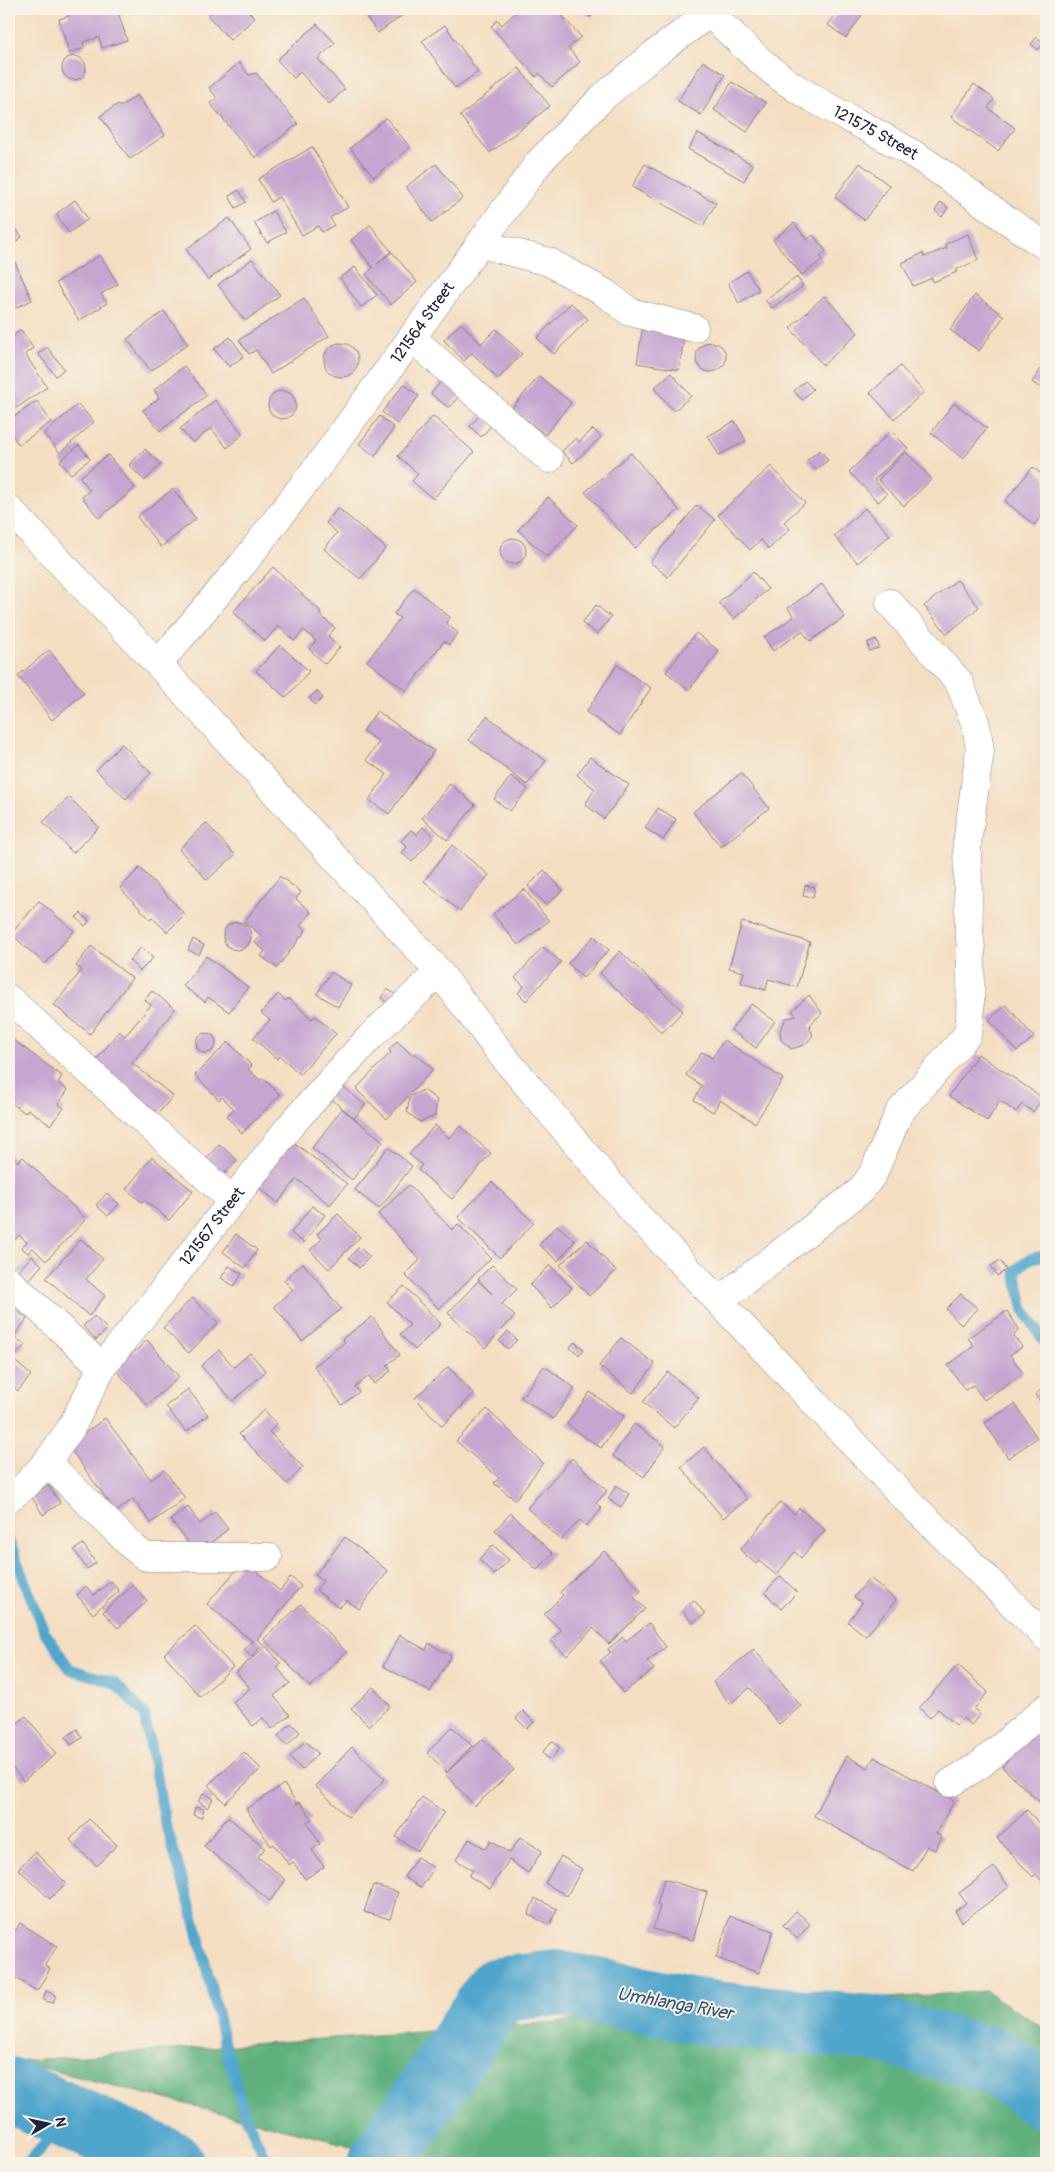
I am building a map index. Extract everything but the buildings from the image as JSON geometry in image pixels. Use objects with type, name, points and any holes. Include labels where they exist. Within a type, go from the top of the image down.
[{"type":"street","name":"121564 Street","points":[[158,664],[242,565],[412,338],[540,161],[603,97],[653,55],[712,11]]},
{"type":"street","name":"121575 Street","points":[[712,11],[766,66],[798,89],[917,156],[1013,226],[1046,246]]},
{"type":"street","points":[[481,244],[549,262],[605,293],[630,312],[694,328]]},
{"type":"street","points":[[412,338],[548,459]]},
{"type":"street","points":[[9,509],[158,664],[439,972],[502,1055],[635,1213],[720,1300],[902,1495],[1046,1637]]},
{"type":"street","points":[[720,1300],[860,1191],[873,1174],[899,1113],[967,1035],[970,1021],[972,948],[969,930],[967,844],[980,750],[976,725],[959,682],[890,603]]},
{"type":"street","name":"121567 Street","points":[[9,1498],[25,1486],[48,1462],[71,1428],[102,1367],[290,1126],[370,1037],[439,972]]},
{"type":"street","points":[[9,999],[233,1201]]},
{"type":"street","points":[[9,1281],[102,1367]]},
{"type":"street","points":[[48,1462],[133,1547],[146,1557],[268,1557]]},
{"type":"street","points":[[950,1783],[980,1765],[1046,1708]]},
{"type":"green space","points":[[986,1991],[1046,2030],[1046,2163],[419,2163],[15,2061]]},
{"type":"waterway","points":[[1046,881],[1046,914]]},
{"type":"waterway","points":[[1046,1255],[1029,1259],[1015,1271],[1024,1310],[1046,1344]]},
{"type":"waterway","points":[[9,1541],[44,1631],[70,1669],[115,1683],[144,1713],[165,1822],[197,1929],[223,2038],[244,2112],[267,2163]]},
{"type":"waterway","name":"Umhlanga River","points":[[381,2163],[498,1990],[556,1983],[715,2014],[874,2028],[995,2061],[1046,2097]]},
{"type":"waterway","name":"Umhlanga River","points":[[9,2090],[171,2163]]},
{"type":"waterway","points":[[28,2163],[68,2117]]}]
